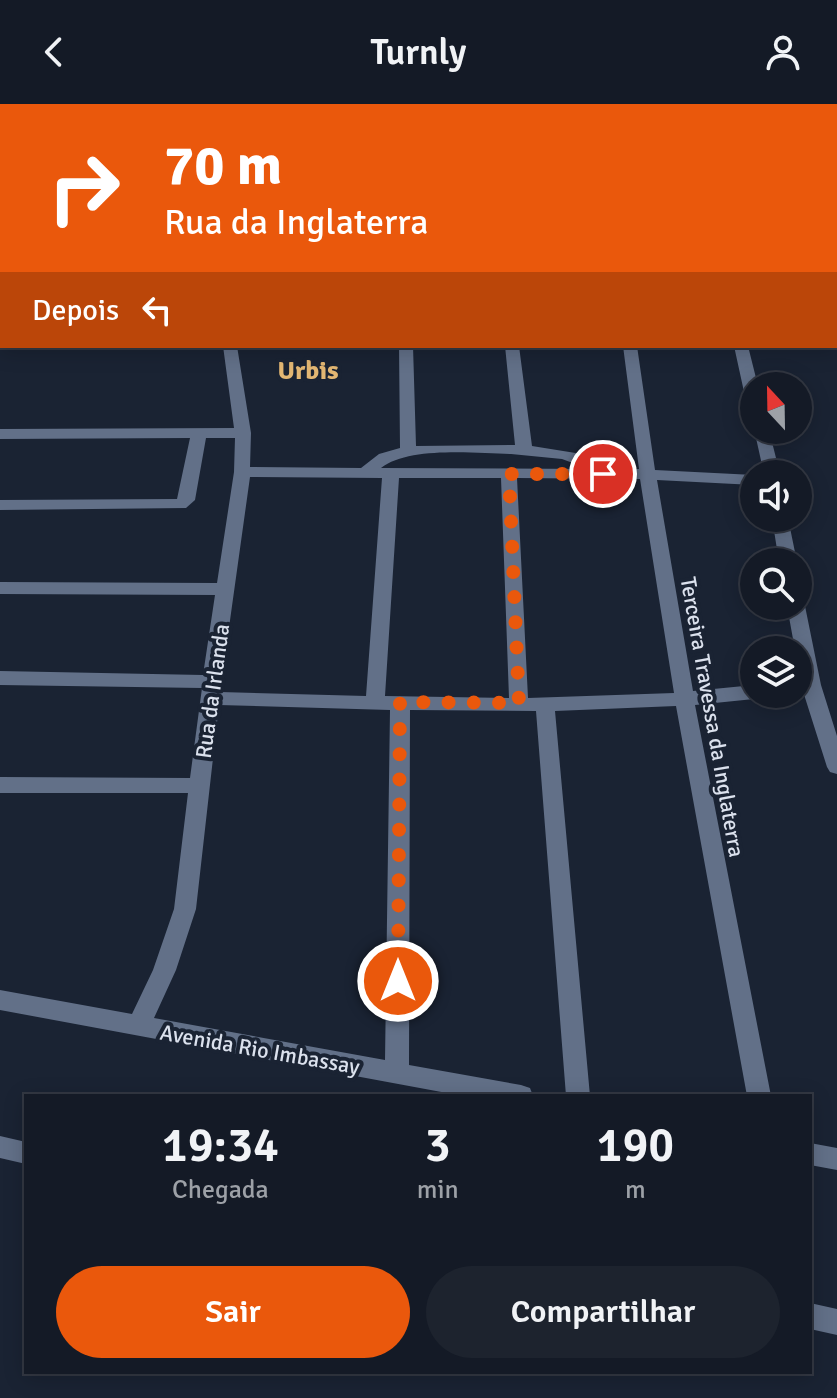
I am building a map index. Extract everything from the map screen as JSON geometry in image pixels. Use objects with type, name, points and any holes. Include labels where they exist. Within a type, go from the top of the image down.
[{"type":"street","name":"Rua da Irlanda","points":[[137,1027],[160,985],[176,945],[185,909],[211,690],[242,472],[243,433],[230,348]]},
{"type":"street","points":[[406,348],[408,451]]},
{"type":"street","points":[[512,348],[524,450]]},
{"type":"street","name":"Terceira Travessa da Inglaterra","points":[[630,348],[646,474],[759,1094]]},
{"type":"street","points":[[741,348],[747,372]]},
{"type":"street","points":[[0,505],[180,504],[187,500],[199,433]]},
{"type":"street","points":[[0,434],[243,433]]},
{"type":"street","points":[[365,473],[385,457],[408,451],[524,450],[576,456],[595,464],[603,474]]},
{"type":"street","points":[[242,472],[646,474],[740,479]]},
{"type":"street","points":[[375,701],[391,473]]},
{"type":"street","points":[[509,474],[519,703]]},
{"type":"street","points":[[0,588],[227,589]]},
{"type":"street","points":[[0,678],[400,702],[685,700],[740,694]]},
{"type":"street","points":[[397,1073],[400,702]]},
{"type":"street","points":[[545,703],[578,1094]]},
{"type":"street","points":[[812,705],[837,767]]},
{"type":"street","points":[[0,785],[199,786]]},
{"type":"street","name":"Avenida Rio Imbassay","points":[[0,1000],[510,1094]]},
{"type":"street","points":[[0,1147],[24,1153]]},
{"type":"street","points":[[812,1154],[837,1159]]},
{"type":"street","points":[[812,1316],[837,1322]]},
{"type":"district","name":"Urbis","points":[[308,370]]},
{"type":"route","points":[[398,981],[400,702],[519,703],[509,474],[603,474]]}]
